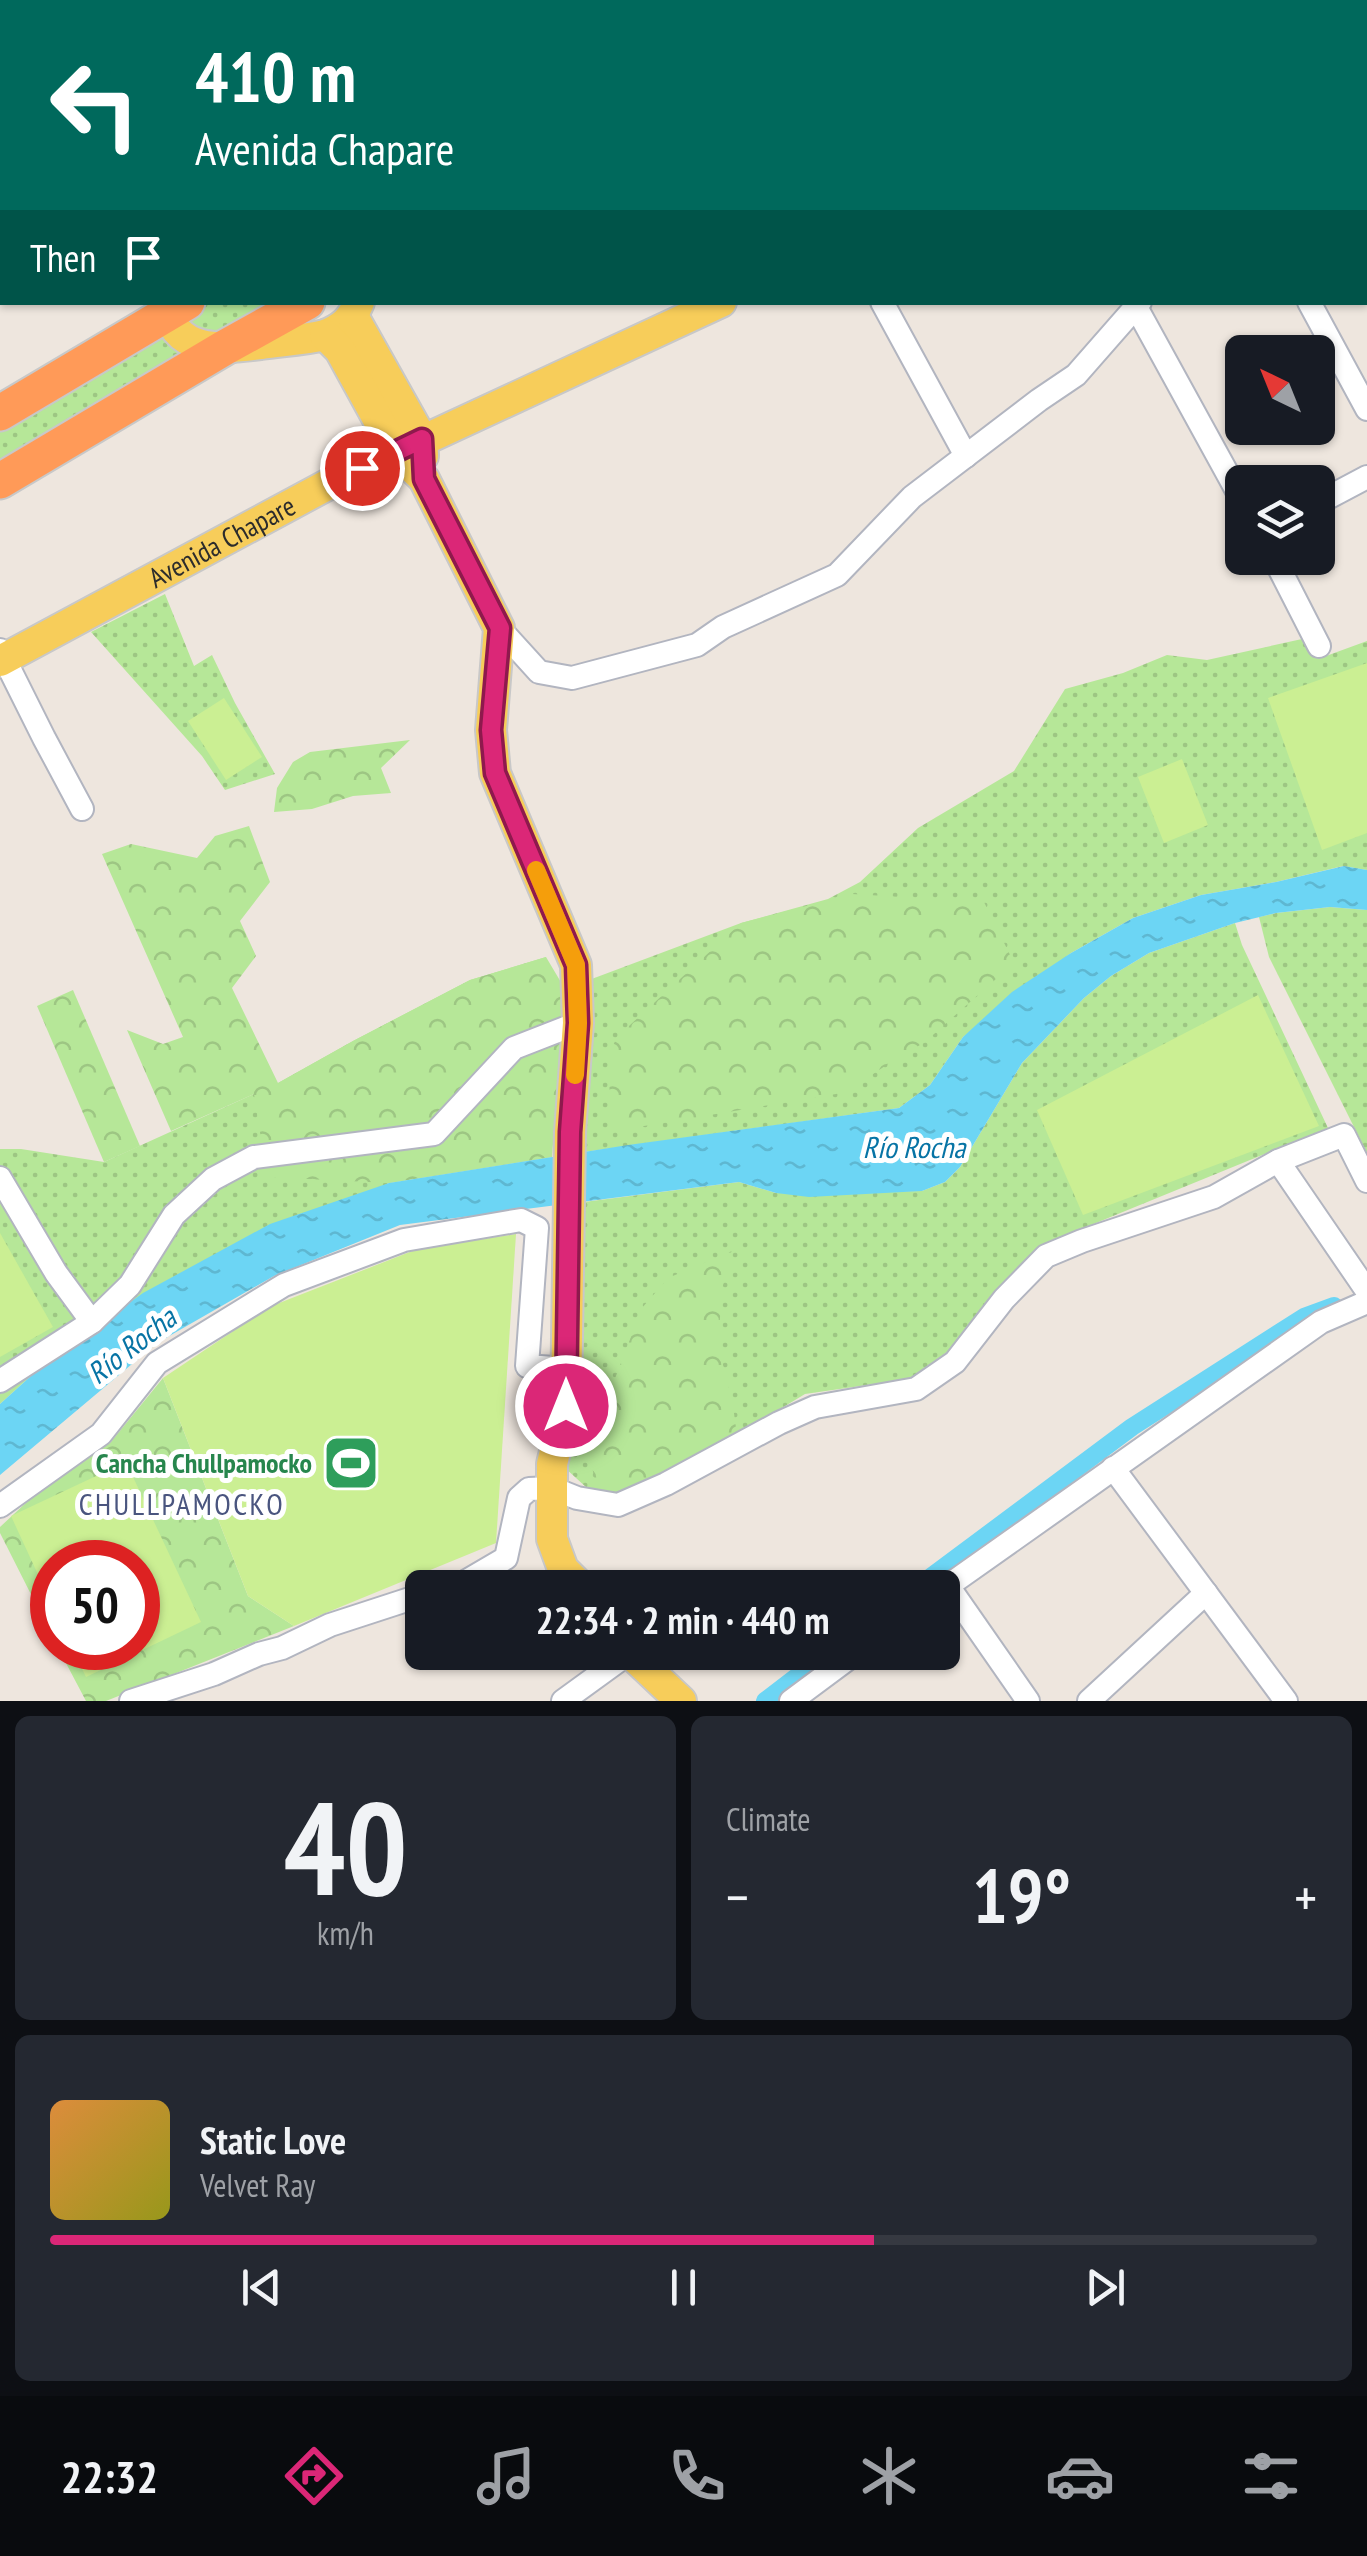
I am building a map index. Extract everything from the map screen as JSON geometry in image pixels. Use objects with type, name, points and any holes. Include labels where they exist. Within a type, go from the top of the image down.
[{"type":"highway","points":[[0,481],[302,305]]},
{"type":"highway","points":[[0,413],[173,306]]},
{"type":"main road","name":"Avenida Chapare","points":[[2,657],[329,484],[714,305]]},
{"type":"main road","points":[[173,306],[173,326],[193,343],[224,348],[324,336],[339,330],[356,309],[424,479],[500,628],[491,730],[495,773],[576,965],[578,1023],[570,1132],[566,1406],[552,1464],[552,1540],[564,1570]]},
{"type":"main road","points":[[324,336],[340,350],[409,445]]},
{"type":"main road","points":[[647,1670],[681,1701]]},
{"type":"street","points":[[884,305],[966,456]]},
{"type":"street","points":[[500,628],[539,672],[572,678],[697,645],[723,627],[837,575],[912,498],[1076,375],[1138,305],[1225,468]]},
{"type":"street","points":[[1311,305],[1367,409]]},
{"type":"street","points":[[1335,494],[1367,477]]},
{"type":"street","points":[[1283,575],[1319,646]]},
{"type":"street","points":[[2,657],[82,809]]},
{"type":"street","points":[[0,1381],[92,1322],[130,1285],[174,1215],[213,1179],[254,1157],[434,1134],[514,1048],[578,1023]]},
{"type":"street","points":[[485,1570],[506,1558],[519,1498],[529,1489],[552,1488],[578,1498],[618,1504],[666,1484],[815,1407],[916,1389],[955,1362],[1004,1300],[1046,1256],[1214,1196],[1278,1161],[1344,1135],[1367,1181]]},
{"type":"street","points":[[1278,1161],[1367,1291]]},
{"type":"street","points":[[0,1178],[56,1273],[92,1322]]},
{"type":"street","points":[[0,1506],[100,1434],[157,1363],[284,1284],[404,1240],[522,1220],[537,1228],[527,1366],[566,1369]]},
{"type":"street","points":[[960,1577],[1322,1322],[1367,1302]]},
{"type":"street","points":[[1113,1468],[1286,1701]]},
{"type":"street","points":[[1088,1701],[1206,1594]]},
{"type":"street","points":[[132,1701],[405,1601]]},
{"type":"street","points":[[960,1608],[1028,1701]]},
{"type":"street","points":[[563,1701],[606,1670]]},
{"type":"street","points":[[792,1701],[833,1670]]},
{"type":"green space","points":[[202,305],[286,305],[214,340],[178,318]]},
{"type":"green space","points":[[165,327],[194,351],[0,469],[0,424]]},
{"type":"green space","points":[[165,594],[194,666],[212,655],[275,774],[225,790],[202,756],[91,632]]},
{"type":"green space","points":[[1302,639],[1326,656],[1367,641],[1367,870],[1343,866],[1201,895],[1133,918],[1071,953],[963,1037],[930,1085],[899,1108],[584,1152],[589,980],[741,923],[828,899],[860,882],[918,828],[1014,771],[1065,689],[1123,673],[1167,655],[1207,660]]},
{"type":"green space","points":[[1367,663],[1367,833],[1322,850],[1268,698]]},
{"type":"green space","points":[[224,698],[262,757],[226,780],[188,721]]},
{"type":"green space","points":[[410,740],[381,768],[391,793],[353,796],[312,809],[274,812],[277,788],[293,762],[310,752]]},
{"type":"green space","points":[[1182,759],[1208,825],[1164,843],[1138,777]]},
{"type":"green space","points":[[249,826],[270,882],[240,921],[256,956],[232,988],[278,1083],[470,980],[546,957],[565,989],[552,1157],[389,1183],[267,1177],[254,1094],[171,1131],[127,1030],[163,1044],[183,1037],[102,854],[131,844],[197,858],[215,836]]},
{"type":"green space","points":[[852,894],[984,902],[1014,963],[925,1042],[849,1090],[614,1131],[609,1124],[610,1052],[617,1037],[741,923]]},
{"type":"green space","points":[[1330,907],[1367,910],[1367,1153],[1269,957],[1259,917]]},
{"type":"green space","points":[[1235,923],[1328,1128],[1047,1243],[1004,1282],[968,1337],[909,1379],[805,1394],[737,1435],[599,1499],[564,1467],[576,1409],[584,1202],[739,1182],[776,1193],[922,1191],[945,1182],[960,1167],[1022,1063],[1084,998],[1149,953]]},
{"type":"green space","points":[[546,957],[552,1157],[389,1183],[43,1365],[0,1404],[0,1149],[104,1162],[278,1083],[470,980]]},
{"type":"green space","points":[[73,990],[140,1146],[104,1162],[37,1006]]},
{"type":"green space","points":[[1258,995],[1319,1126],[1083,1215],[1037,1110]]},
{"type":"green space","points":[[0,1233],[53,1327],[0,1357]]},
{"type":"green space","points":[[516,1234],[496,1543],[430,1570],[405,1570],[405,1580],[294,1626],[248,1596],[163,1378],[269,1307],[420,1248]]},
{"type":"green space","points":[[732,1251],[722,1289],[718,1346],[737,1435],[677,1469],[599,1499],[588,1449],[642,1308],[668,1278]]},
{"type":"green space","points":[[163,1378],[248,1596],[294,1626],[106,1701],[86,1701],[70,1670],[160,1670],[160,1540],[30,1540],[30,1592],[0,1527],[43,1487],[110,1443]]},
{"type":"green space","name":"Cancha Chullpamocko","points":[[126,1462],[201,1622],[160,1642],[160,1540],[30,1540],[30,1557],[11,1516]]},
{"type":"green space","name":"Cancha Chullpamocko","points":[[83,1670],[101,1670],[86,1677]]},
{"type":"water","name":"Río Rocha","points":[[1344,866],[1367,870],[1367,910],[1330,907],[1276,913],[1235,923],[1149,953],[1111,976],[1084,998],[1022,1063],[960,1167],[945,1182],[922,1191],[809,1197],[776,1193],[739,1182],[400,1225],[274,1276],[157,1343],[0,1475],[0,1404],[43,1365],[143,1293],[270,1224],[389,1183],[899,1108],[930,1085],[963,1037],[1012,992],[1133,918],[1201,895]]},
{"type":"waterway","points":[[940,1570],[1132,1427],[1304,1317],[1334,1306]]},
{"type":"waterway","points":[[765,1701],[805,1670]]},
{"type":"slow traffic","points":[[536,870],[576,965],[575,1075]]},
{"type":"place","name":"Cancha Chullpamocko","points":[[351,1463]]},
{"type":"district","name":"CHULLPAMOCKO","points":[[182,1505]]},
{"type":"route","points":[[362,468],[422,439],[424,479],[500,628],[491,730],[495,773],[576,965],[578,1023],[570,1132],[566,1406]]}]
